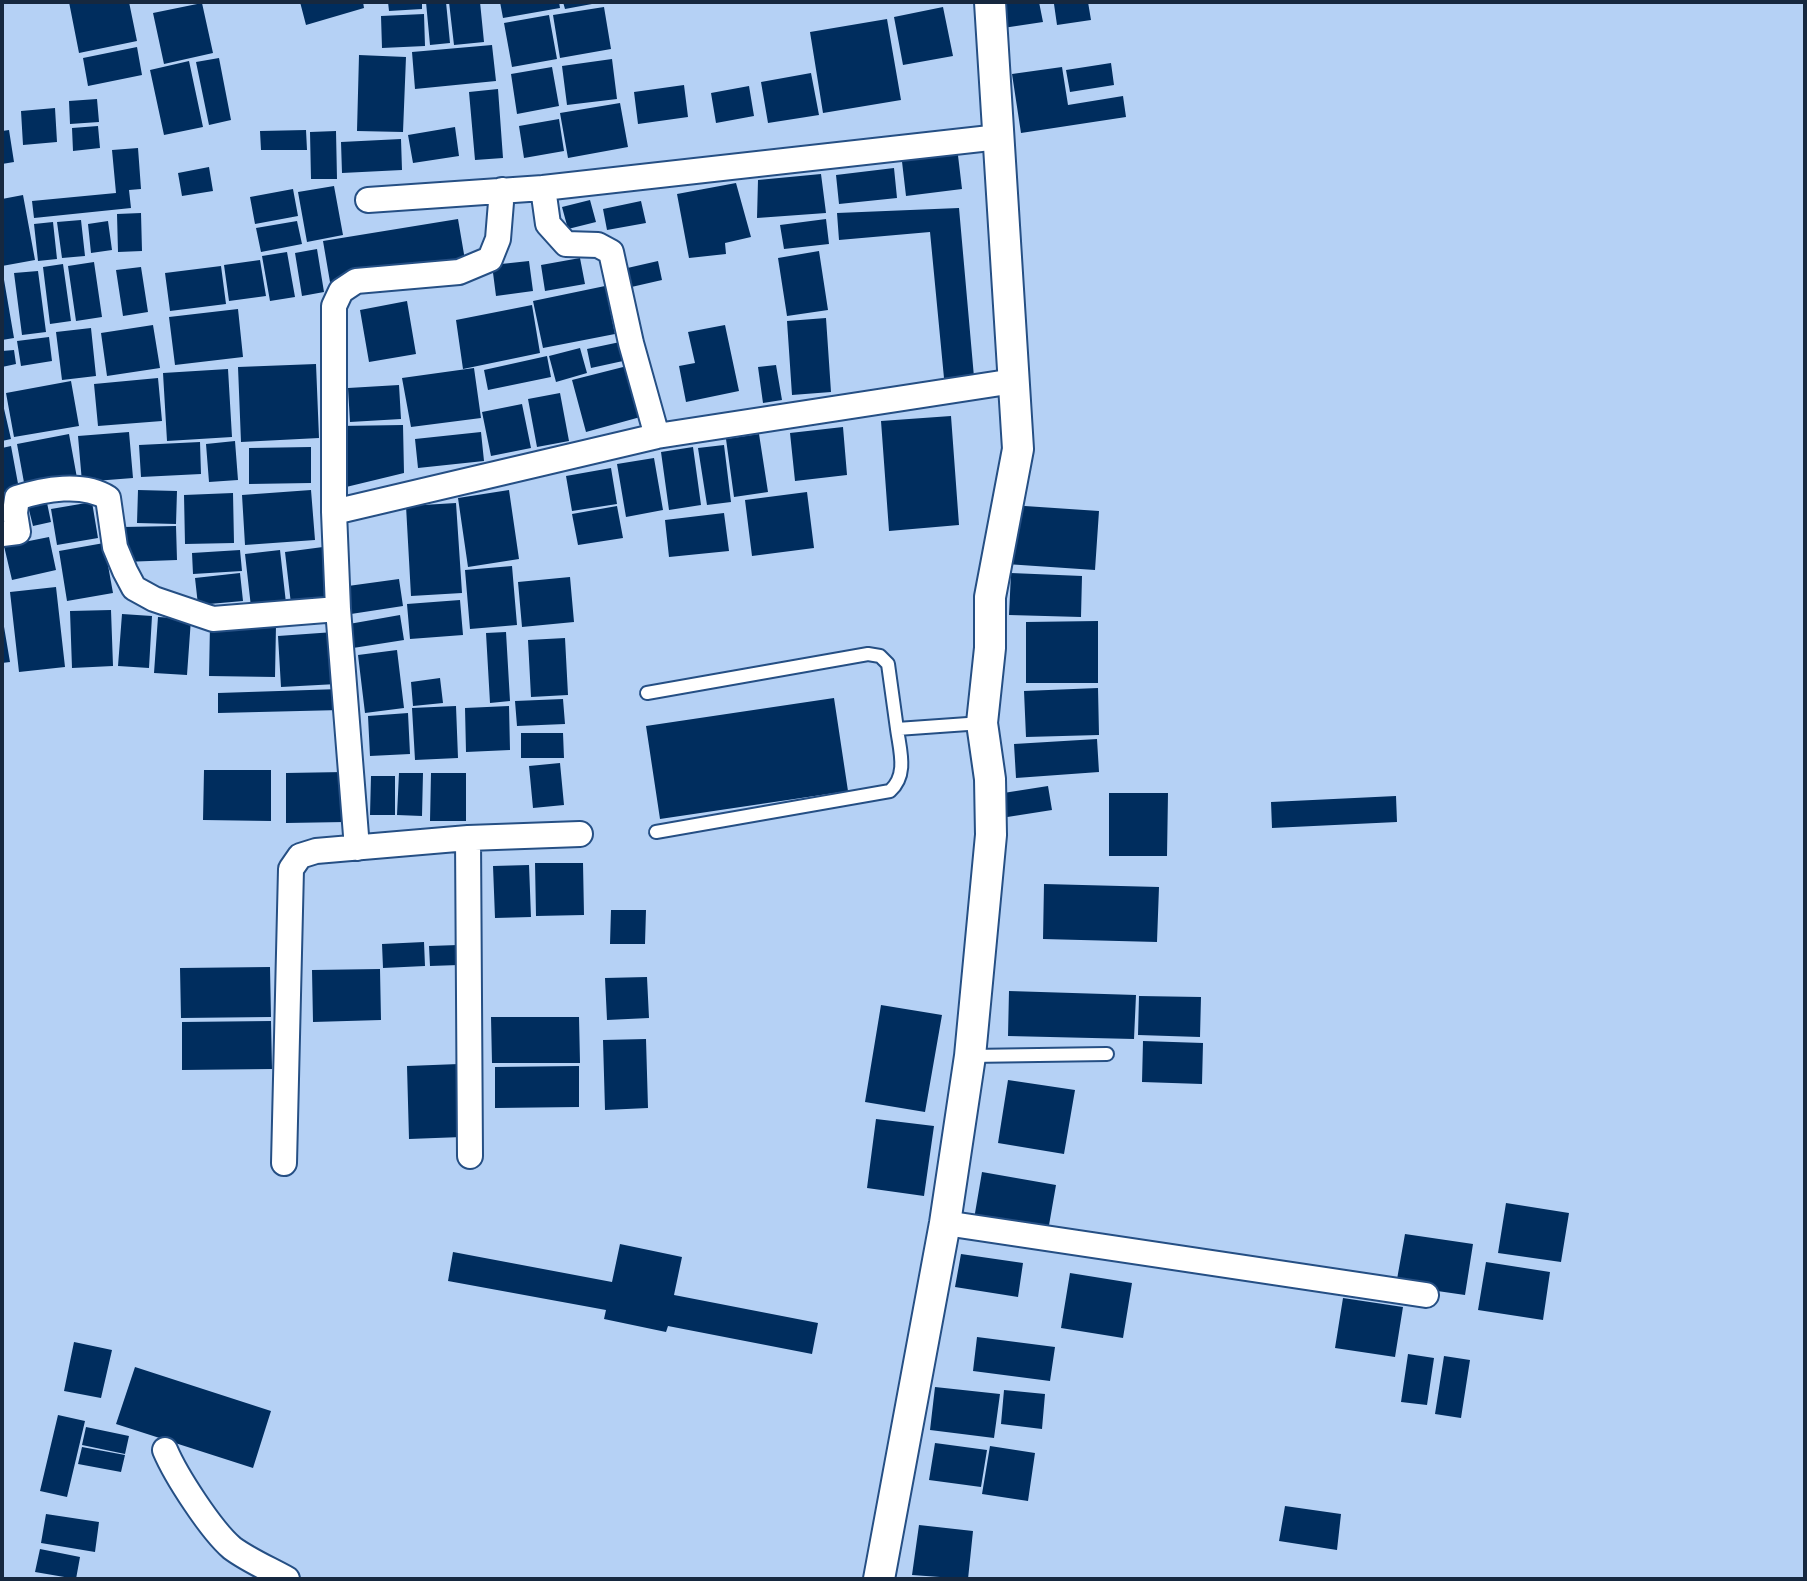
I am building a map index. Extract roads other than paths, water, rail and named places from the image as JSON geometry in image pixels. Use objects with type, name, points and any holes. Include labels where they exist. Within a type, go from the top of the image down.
[{"type":"street","points":[[879,1579],[945,1223],[970,1056],[991,835],[990,779],[982,723],[990,648],[990,597],[1018,449],[990,2]]},
{"type":"street","points":[[368,200],[543,188],[999,137]]},
{"type":"street","points":[[543,188],[548,224],[566,244],[598,245],[611,252],[631,343],[657,436]]},
{"type":"street","points":[[357,848],[338,609],[334,512],[334,306],[341,291],[356,281],[459,272],[490,259],[498,239],[502,190]]},
{"type":"street","points":[[334,512],[657,436],[1014,381]]},
{"type":"street","points":[[2,534],[18,532],[15,513],[17,498],[36,491],[93,489],[108,498],[115,547],[134,588],[154,599],[213,619],[338,609]]},
{"type":"street","points":[[284,1163],[291,869],[300,856],[316,851],[468,838],[580,834]]},
{"type":"street","points":[[468,838],[470,1156]]},
{"type":"street","points":[[945,1223],[1426,1295]]},
{"type":"street","points":[[165,1450],[193,1500],[231,1547],[287,1579]]},
{"type":"lane","points":[[647,693],[868,654],[880,656],[888,664],[902,773],[897,785],[890,791],[656,832]]},
{"type":"lane","points":[[897,729],[982,723]]},
{"type":"lane","points":[[970,1056],[1107,1054]]}]
